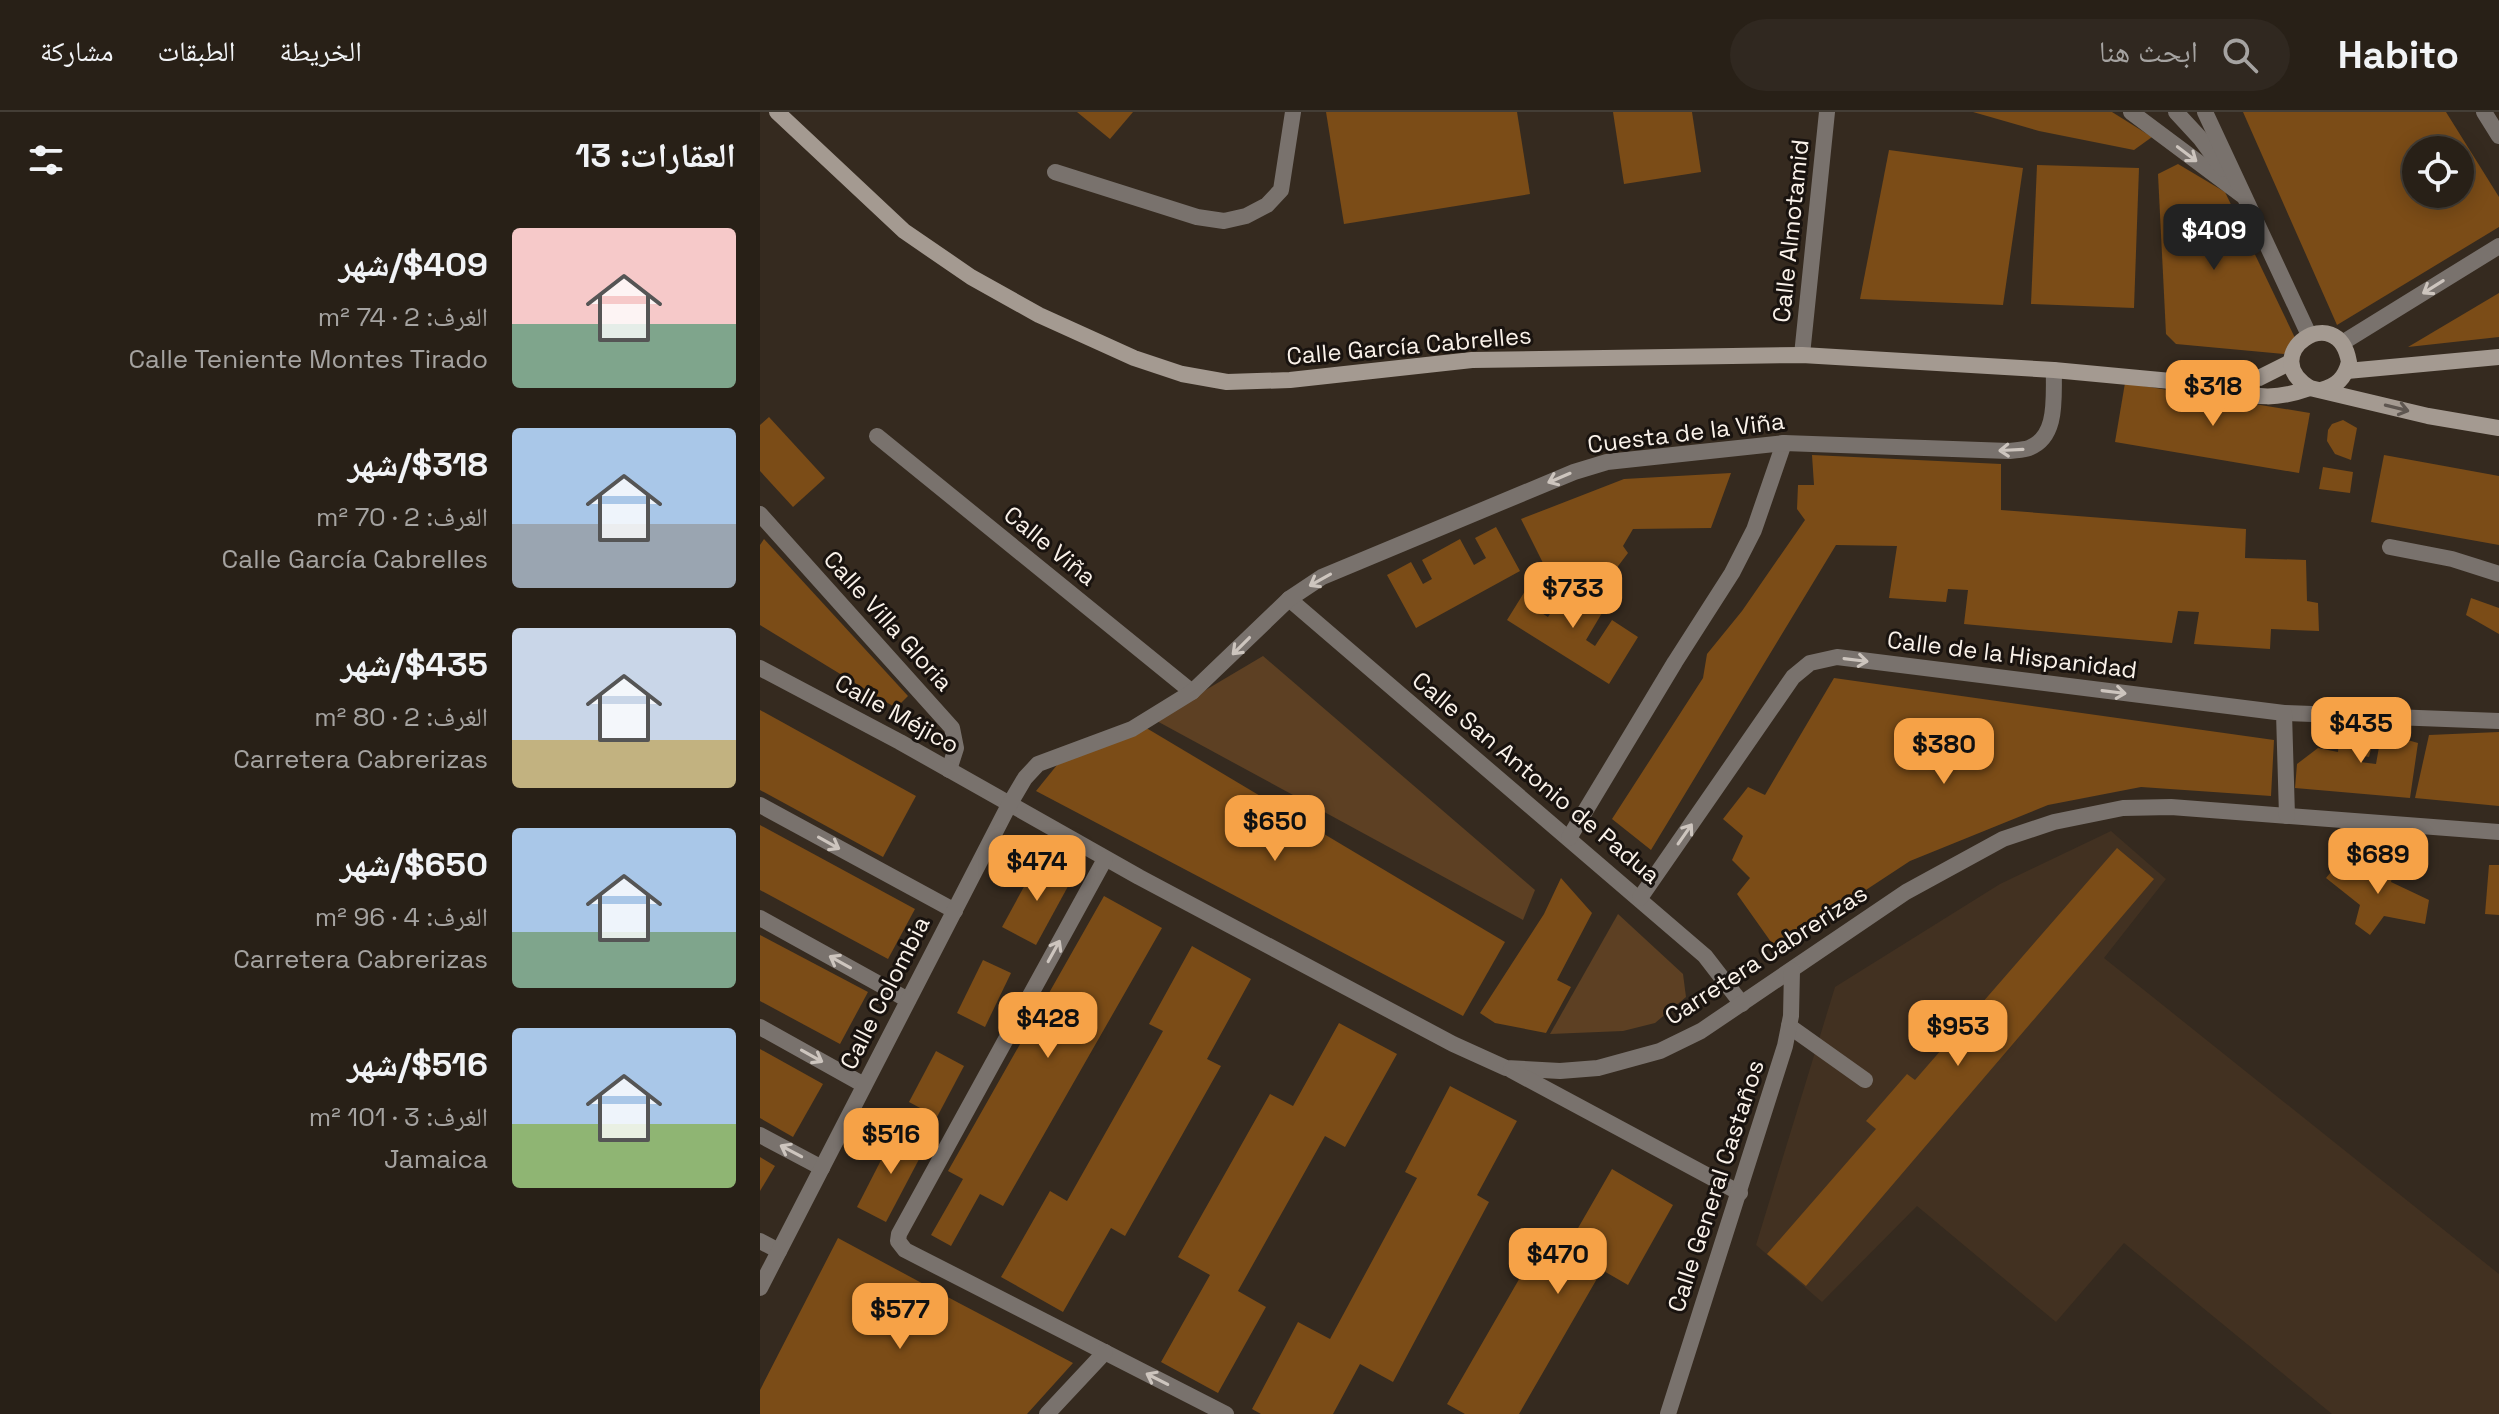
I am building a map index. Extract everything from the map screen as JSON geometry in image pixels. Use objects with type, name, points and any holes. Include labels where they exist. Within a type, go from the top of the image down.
[{"type":"main road","name":"Calle García Cabrelles","points":[[777,112],[904,231],[971,277],[1039,315],[1134,358],[1182,374],[1227,382],[1252,383],[1472,360],[1802,355],[2054,370],[2224,386],[2259,378],[2291,362]]},
{"type":"main road","points":[[2320,333],[2333,335],[2342,343],[2349,362],[2341,381],[2332,387],[2315,389],[2300,382],[2291,362],[2299,341],[2320,333]]},
{"type":"main road","points":[[2347,371],[2499,357]]},
{"type":"main road","name":"Calle García Cabrelles","points":[[2224,386],[2244,395],[2266,398],[2315,389],[2428,416],[2499,428]]},
{"type":"street","points":[[1055,172],[1197,217],[1224,221],[1246,216],[1267,205],[1281,190],[1293,112]]},
{"type":"street","name":"Calle Almotamid","points":[[1802,355],[1827,112]]},
{"type":"street","points":[[2131,112],[2243,196]]},
{"type":"street","points":[[2176,112],[2200,138],[2243,196]]},
{"type":"street","points":[[2205,112],[2309,335]]},
{"type":"street","points":[[2484,112],[2499,136]]},
{"type":"street","points":[[2342,343],[2499,246]]},
{"type":"street","name":"Cuesta de la Viña","points":[[1289,599],[1322,577],[1574,472],[1607,462],[1784,443],[2009,451],[2030,448],[2051,427],[2054,370]]},
{"type":"street","name":"Calle Viña","points":[[877,436],[1192,692]]},
{"type":"street","points":[[1569,838],[1732,573],[1754,530],[1784,443]]},
{"type":"street","name":"Calle Villa Gloria","points":[[760,514],[952,728],[956,748],[949,770]]},
{"type":"street","points":[[2390,547],[2452,559],[2499,574]]},
{"type":"street","points":[[1009,805],[1025,778],[1038,764],[1132,729],[1192,692],[1289,599]]},
{"type":"street","name":"Calle San Antonio de Padua","points":[[1289,599],[1705,956],[1742,1004]]},
{"type":"street","name":"Calle de la Hispanidad","points":[[1640,898],[1793,677],[1810,663],[1837,657],[2284,713],[2499,721]]},
{"type":"street","name":"Calle Méjico","points":[[760,668],[1009,805]]},
{"type":"street","points":[[2284,713],[2287,816]]},
{"type":"street","points":[[760,805],[955,911]]},
{"type":"street","name":"Carretera Cabrerizas","points":[[1009,805],[1453,1044],[1506,1068],[1560,1071],[1625,1063],[1701,1031],[1906,892],[2003,839],[2054,822],[2123,808],[2155,807],[2499,832]]},
{"type":"street","name":"Calle Colombia","points":[[760,1288],[1009,805]]},
{"type":"street","points":[[1105,859],[899,1234],[898,1241],[905,1250],[1226,1414]]},
{"type":"street","points":[[760,918],[908,1000]]},
{"type":"street","name":"Calle General Castaños","points":[[1668,1414],[1775,1082],[1789,1026],[1792,970]]},
{"type":"street","points":[[1789,1026],[1865,1080]]},
{"type":"street","points":[[760,1027],[864,1085]]},
{"type":"street","points":[[1506,1068],[1740,1193]]},
{"type":"street","points":[[760,1135],[822,1168]]},
{"type":"street","points":[[760,1241],[779,1251]]},
{"type":"street","points":[[1047,1414],[1105,1352]]},
{"type":"shaded area","points":[[1263,656],[1535,890],[1523,920],[1155,720]]},
{"type":"shaded area","points":[[2111,831],[2166,879],[2104,958],[2499,1274],[2499,1414],[2332,1414],[2124,1243],[2056,1322],[1917,1206],[1822,1302],[1756,1245],[1835,987],[2000,884]]},
{"type":"shaded area","points":[[1618,914],[1683,974],[1686,997],[1655,1023],[1623,1031],[1550,1034]]},
{"type":"building","points":[[1077,112],[1133,112],[1110,139]]},
{"type":"building","points":[[1326,112],[1517,112],[1530,194],[1344,224]]},
{"type":"building","points":[[1613,112],[1692,112],[1701,172],[1624,184]]},
{"type":"building","points":[[1973,112],[2112,112],[2152,137],[2134,150],[2039,131]]},
{"type":"building","points":[[2243,112],[2446,112],[2461,136],[2402,136],[2402,208],[2474,208],[2474,157],[2499,197],[2499,227],[2337,325]]},
{"type":"building","points":[[1889,150],[2023,168],[2003,305],[1860,299]]},
{"type":"building","points":[[2178,164],[2225,192],[2296,340],[2284,354],[2176,344],[2166,334],[2158,174]]},
{"type":"building","points":[[2037,165],[2139,168],[2134,308],[2031,304]]},
{"type":"building","points":[[2499,293],[2499,337],[2408,347]]},
{"type":"building","points":[[2125,383],[2310,413],[2299,473],[2115,442]]},
{"type":"building","points":[[769,417],[825,478],[793,507],[760,471],[760,425]]},
{"type":"building","points":[[2343,420],[2357,428],[2351,460],[2335,454],[2327,441],[2332,424]]},
{"type":"building","points":[[1812,455],[2001,464],[2001,510],[2246,529],[2245,558],[2306,560],[2307,601],[2318,603],[2319,631],[2271,629],[2270,649],[2194,644],[2199,612],[2178,611],[2172,643],[1964,624],[1968,590],[1948,589],[1946,602],[1889,598],[1897,546],[1836,545],[1651,850],[1612,819],[1703,678],[1707,654],[1742,611],[1805,520],[1797,509],[1798,485],[1814,485]]},
{"type":"building","points":[[2384,455],[2499,476],[2499,545],[2371,522]]},
{"type":"building","points":[[2323,467],[2353,472],[2350,493],[2319,489]]},
{"type":"building","points":[[1731,473],[1711,528],[1633,529],[1623,546],[1628,553],[1594,598],[1544,565],[1521,519],[1624,479]]},
{"type":"building","points":[[1496,527],[1520,571],[1416,628],[1387,575],[1411,562],[1423,584],[1432,579],[1422,560],[1460,539],[1474,565],[1486,558],[1475,538]]},
{"type":"building","points":[[764,539],[908,696],[896,708],[760,625],[760,545]]},
{"type":"building","points":[[1535,575],[1553,586],[1537,610],[1548,617],[1565,590],[1602,613],[1586,640],[1595,646],[1612,620],[1638,637],[1609,684],[1507,620]]},
{"type":"building","points":[[2471,598],[2499,608],[2499,634],[2466,615]]},
{"type":"building","points":[[1834,678],[2274,740],[2271,796],[2141,787],[2048,805],[1910,861],[1776,949],[1737,894],[1750,878],[1732,860],[1743,836],[1723,819],[1748,787],[1765,795]]},
{"type":"building","points":[[760,710],[916,796],[883,857],[760,790]]},
{"type":"building","points":[[2340,724],[2355,725],[2418,743],[2410,798],[2295,788],[2297,764],[2318,748],[2338,752]],"holes":[[[2372,745],[2379,747],[2376,764],[2360,762],[2360,755],[2369,757]]]},
{"type":"building","points":[[1143,726],[1505,942],[1463,1016],[1036,791],[1057,765]]},
{"type":"building","points":[[2499,732],[2499,806],[2415,798],[2429,735]]},
{"type":"building","points":[[760,825],[915,909],[888,959],[760,890]]},
{"type":"building","points":[[2117,848],[2154,879],[1806,1286],[1767,1254],[1876,1129],[1866,1121],[1907,1074],[1915,1080]]},
{"type":"building","points":[[1038,861],[1072,879],[1036,945],[1002,927]]},
{"type":"building","points":[[2340,861],[2372,876],[2377,861],[2395,866],[2391,882],[2429,900],[2425,924],[2384,916],[2370,935],[2355,924],[2360,905],[2326,878]]},
{"type":"building","points":[[2489,865],[2499,865],[2499,915],[2485,914]]},
{"type":"building","points":[[1561,878],[1592,913],[1557,980],[1571,987],[1546,1033],[1495,1023],[1480,1013],[1544,914]]},
{"type":"building","points":[[1104,896],[1162,928],[1003,1206],[980,1194],[951,1246],[931,1235],[963,1179],[948,1171]]},
{"type":"building","points":[[760,935],[868,992],[840,1044],[760,1001]]},
{"type":"building","points":[[1192,946],[1251,979],[1207,1059],[1221,1066],[1125,1236],[1111,1228],[1063,1312],[1001,1277],[1050,1191],[1067,1201],[1163,1031],[1149,1024]]},
{"type":"building","points":[[983,960],[1011,973],[985,1027],[957,1013]]},
{"type":"building","points":[[1339,1023],[1397,1054],[1345,1147],[1325,1136],[1238,1291],[1266,1307],[1218,1393],[1161,1362],[1210,1275],[1178,1257],[1270,1094],[1293,1106]]},
{"type":"building","points":[[760,1049],[823,1084],[793,1137],[760,1118]]},
{"type":"building","points":[[936,1051],[964,1066],[937,1117],[909,1102]]},
{"type":"building","points":[[1450,1086],[1517,1121],[1477,1195],[1489,1202],[1393,1382],[1360,1364],[1333,1414],[1261,1414],[1252,1409],[1298,1322],[1330,1339],[1417,1178],[1405,1172]]},
{"type":"building","points":[[896,1131],[926,1146],[886,1222],[857,1207]]},
{"type":"building","points":[[760,1157],[775,1166],[760,1191]]},
{"type":"building","points":[[1612,1169],[1673,1205],[1628,1285],[1602,1270],[1519,1414],[1465,1414],[1447,1404],[1544,1236],[1566,1249]]},
{"type":"building","points":[[838,1238],[1073,1363],[1027,1414],[760,1414],[760,1390]]}]
